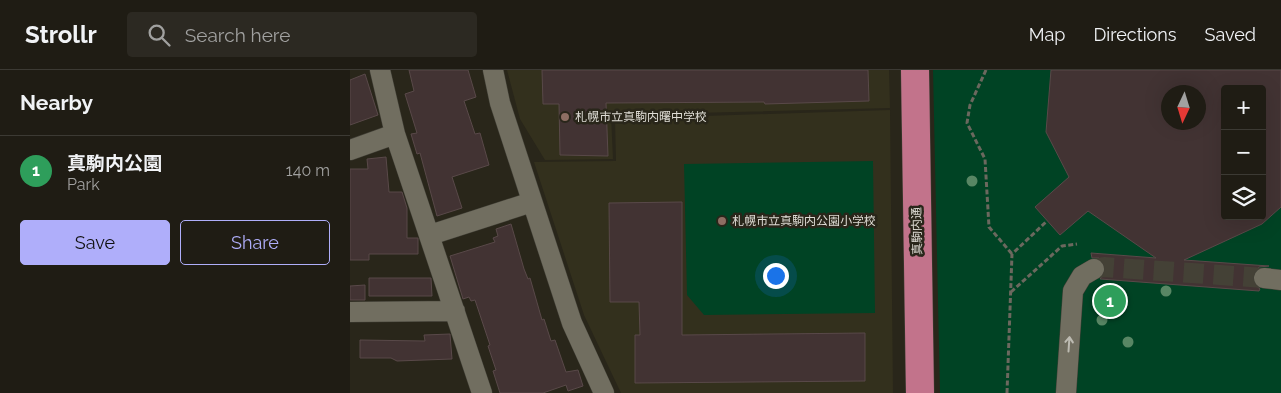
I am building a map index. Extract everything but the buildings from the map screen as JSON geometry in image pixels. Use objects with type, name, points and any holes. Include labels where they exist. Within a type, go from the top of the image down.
[{"type":"highway","name":"真駒内通","points":[[915,70],[920,393]]},
{"type":"street","points":[[380,70],[395,134],[482,393]]},
{"type":"street","points":[[493,70],[500,103],[572,323],[604,393]]},
{"type":"street","points":[[350,150],[395,134]]},
{"type":"street","points":[[430,235],[532,202]]},
{"type":"street","points":[[1066,393],[1073,291],[1082,276],[1094,269]]},
{"type":"street","points":[[350,312],[455,311]]},
{"type":"path","points":[[986,70],[970,105],[967,123],[984,159],[989,227],[1012,254],[1007,393]]},
{"type":"path","points":[[1012,254],[1047,221]]},
{"type":"path","points":[[1010,292],[1062,246],[1077,244]]},
{"type":"shaded area","name":"札幌市立真駒内曙中学校","points":[[507,70],[889,70],[890,108],[611,115],[613,159],[545,160],[520,119]]},
{"type":"shaded area","name":"札幌市立真駒内公園小学校","points":[[890,110],[893,393],[621,393],[584,315],[534,162],[616,161],[615,119]]},
{"type":"green space","points":[[933,70],[1281,70],[1281,393],[940,393]]},
{"type":"green space","points":[[873,161],[875,313],[704,315],[687,295],[684,164]]},
{"type":"tunnel","points":[[1094,269],[1104,267],[1264,278]]},
{"type":"place","name":"札幌市立真駒内曙中学校","points":[[565,117]]},
{"type":"place","name":"札幌市立真駒内公園小学校","points":[[722,221]]},
{"type":"place","name":"真駒内公園","points":[[1110,301]]}]
